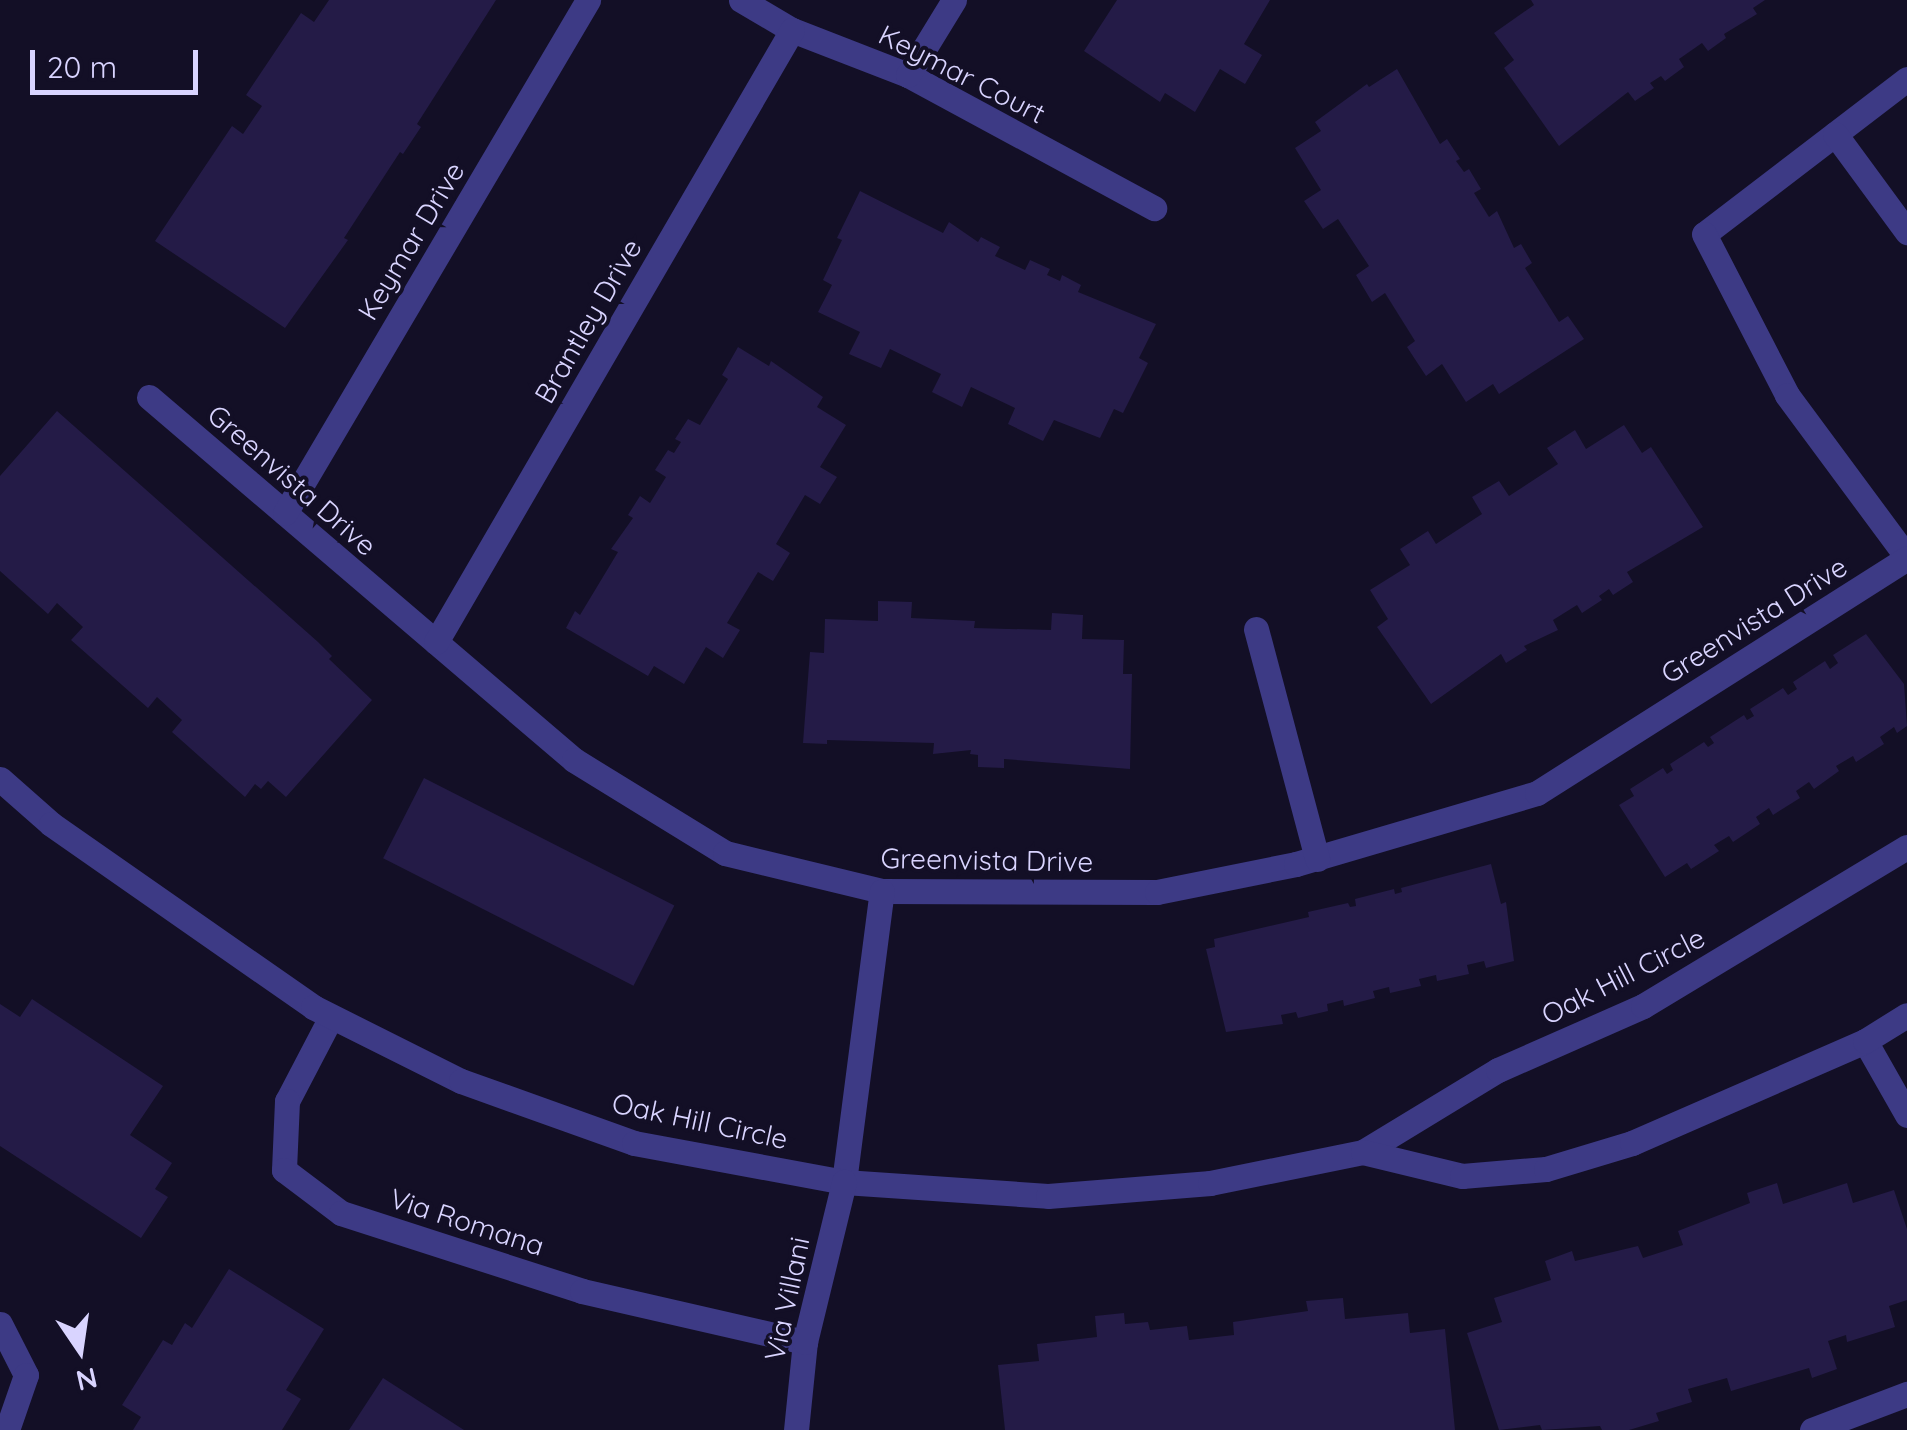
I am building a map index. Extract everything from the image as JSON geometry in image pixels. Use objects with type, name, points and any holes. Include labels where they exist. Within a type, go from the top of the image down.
[{"type":"street","name":"Keymar Drive","points":[[286,514],[588,0]]},
{"type":"street","name":"Keymar Court","points":[[741,0],[792,30],[908,75],[1154,208]]},
{"type":"street","points":[[908,75],[954,0]]},
{"type":"street","name":"Brantley Drive","points":[[436,642],[792,30]]},
{"type":"street","name":"Greenvista Drive","points":[[149,398],[574,760],[725,854],[882,892],[1157,892],[1316,858],[1537,794],[1907,557],[1787,395],[1704,234],[1907,80]]},
{"type":"street","points":[[1835,134],[1907,232]]},
{"type":"street","points":[[1256,629],[1316,858]]},
{"type":"street","name":"Oak Hill Circle","points":[[0,779],[51,824],[278,986],[331,1017],[461,1081],[634,1143],[844,1182],[1048,1196],[1210,1183],[1364,1152],[1498,1070],[1643,1006],[1907,847]]},
{"type":"street","name":"Via Villani","points":[[796,1430],[805,1342],[844,1182],[882,892]]},
{"type":"street","name":"Oak Hill Circle","points":[[1364,1152],[1462,1176],[1546,1169],[1632,1143],[1865,1041],[1907,1016]]},
{"type":"street","name":"Via Romana","points":[[331,1017],[287,1101],[284,1170],[341,1213],[582,1291],[805,1342]]},
{"type":"street","points":[[1865,1041],[1907,1115]]},
{"type":"street","points":[[0,1324],[26,1375],[7,1430]]},
{"type":"street","points":[[1812,1430],[1907,1394]]},
{"type":"building","points":[[329,0],[496,0],[417,124],[421,127],[403,154],[400,152],[344,238],[348,240],[285,328],[155,241],[232,126],[243,134],[262,106],[246,95],[301,13],[314,22]]},
{"type":"building","points":[[1117,0],[1270,0],[1244,44],[1262,55],[1245,84],[1220,69],[1195,112],[1165,93],[1160,102],[1084,51]]},
{"type":"building","points":[[1531,0],[1765,0],[1753,8],[1757,14],[1724,34],[1726,38],[1708,51],[1702,43],[1679,59],[1684,67],[1665,81],[1661,76],[1650,83],[1654,88],[1635,101],[1628,92],[1559,146],[1504,68],[1514,60],[1494,33],[1534,5]]},
{"type":"building","points":[[1397,69],[1440,144],[1447,139],[1464,172],[1469,169],[1481,189],[1474,193],[1489,217],[1497,211],[1514,248],[1521,244],[1532,263],[1525,268],[1559,322],[1568,316],[1584,339],[1499,394],[1493,384],[1466,402],[1442,364],[1426,376],[1407,347],[1415,341],[1385,293],[1372,302],[1356,275],[1369,266],[1338,219],[1323,229],[1304,201],[1321,190],[1295,148],[1321,131],[1315,122],[1367,84],[1369,87]]},
{"type":"building","points":[[860,191],[943,233],[949,222],[978,242],[981,237],[1000,247],[995,256],[1025,270],[1030,260],[1050,269],[1047,275],[1060,281],[1062,275],[1081,285],[1078,292],[1156,324],[1139,358],[1148,363],[1123,413],[1114,409],[1100,438],[1054,420],[1043,441],[1008,424],[1015,408],[971,387],[962,407],[932,392],[941,374],[890,349],[881,368],[849,354],[860,332],[818,312],[832,285],[823,280],[842,240],[837,238]]},
{"type":"building","points":[[738,347],[769,366],[771,361],[823,397],[817,407],[846,425],[820,467],[837,477],[820,504],[805,495],[776,544],[790,553],[773,581],[758,572],[727,623],[740,630],[723,658],[706,647],[684,684],[654,666],[648,676],[566,628],[575,611],[580,615],[618,552],[611,549],[633,518],[628,515],[640,496],[650,503],[666,477],[655,470],[668,450],[674,453],[681,442],[675,439],[688,419],[700,425],[728,379],[722,375]]},
{"type":"building","points":[[57,411],[318,642],[332,656],[329,659],[372,700],[286,797],[268,781],[261,789],[255,784],[245,797],[172,732],[182,720],[157,697],[148,708],[71,640],[83,627],[57,603],[48,614],[0,571],[0,476]]},
{"type":"building","points":[[1624,425],[1642,453],[1651,447],[1703,527],[1627,572],[1633,582],[1613,595],[1609,589],[1599,596],[1602,600],[1582,613],[1577,605],[1553,620],[1558,630],[1524,646],[1527,650],[1506,663],[1501,654],[1431,704],[1377,627],[1388,619],[1370,590],[1410,565],[1400,549],[1428,531],[1436,544],[1482,514],[1472,497],[1499,481],[1509,496],[1558,464],[1547,448],[1575,430],[1586,449]]},
{"type":"building","points":[[878,601],[912,602],[911,618],[975,621],[974,628],[1051,630],[1052,613],[1083,615],[1082,639],[1124,640],[1123,674],[1132,674],[1130,769],[1004,759],[1004,768],[978,767],[978,755],[970,754],[971,750],[933,754],[934,743],[803,743],[810,652],[824,653],[825,619],[878,621]]},
{"type":"building","points":[[1866,634],[1904,684],[1907,726],[1897,733],[1894,727],[1880,737],[1884,744],[1856,762],[1853,756],[1836,766],[1839,771],[1814,789],[1809,782],[1796,791],[1800,798],[1773,815],[1769,808],[1756,817],[1760,824],[1733,842],[1729,836],[1714,845],[1719,851],[1691,869],[1687,863],[1665,877],[1619,805],[1634,796],[1630,789],[1663,768],[1667,774],[1673,770],[1670,764],[1704,742],[1708,747],[1714,743],[1710,737],[1744,715],[1747,720],[1754,716],[1750,709],[1783,688],[1788,695],[1797,689],[1793,682],[1825,661],[1830,669],[1838,663],[1833,655]]},
{"type":"building","points":[[424,778],[674,906],[634,986],[383,858]]},
{"type":"building","points":[[1491,864],[1501,904],[1506,902],[1514,961],[1486,968],[1484,961],[1467,965],[1469,974],[1437,981],[1436,975],[1419,979],[1421,986],[1390,993],[1389,987],[1373,991],[1375,998],[1344,1006],[1343,1000],[1327,1004],[1328,1011],[1298,1018],[1296,1012],[1281,1015],[1283,1024],[1226,1032],[1206,949],[1215,947],[1214,939],[1309,917],[1308,912],[1348,903],[1350,907],[1356,906],[1355,899],[1394,889],[1395,894],[1402,892],[1401,888]]},
{"type":"building","points":[[32,999],[163,1086],[130,1135],[172,1163],[155,1189],[168,1197],[141,1238],[0,1146],[0,1004],[20,1017]]},
{"type":"building","points":[[1777,1183],[1783,1204],[1847,1183],[1853,1203],[1894,1190],[1907,1229],[1907,1300],[1889,1306],[1895,1327],[1847,1342],[1846,1335],[1828,1341],[1837,1369],[1812,1378],[1809,1368],[1731,1391],[1727,1378],[1688,1389],[1692,1402],[1656,1413],[1659,1421],[1629,1430],[1602,1430],[1600,1426],[1542,1430],[1540,1425],[1499,1430],[1467,1333],[1502,1322],[1494,1298],[1551,1280],[1545,1261],[1572,1251],[1575,1261],[1638,1246],[1643,1258],[1683,1245],[1678,1231],[1750,1203],[1747,1193]]},
{"type":"building","points":[[229,1269],[324,1329],[286,1390],[301,1399],[282,1430],[133,1430],[141,1417],[122,1405],[163,1340],[172,1345],[185,1323],[192,1328]]},
{"type":"building","points":[[1343,1298],[1345,1319],[1408,1313],[1410,1333],[1445,1329],[1455,1430],[1005,1430],[998,1365],[1039,1361],[1037,1344],[1097,1337],[1095,1316],[1124,1313],[1125,1324],[1148,1322],[1150,1330],[1187,1326],[1189,1340],[1234,1335],[1233,1322],[1308,1311],[1306,1301]]},
{"type":"building","points":[[383,1378],[464,1430],[349,1430]]}]
